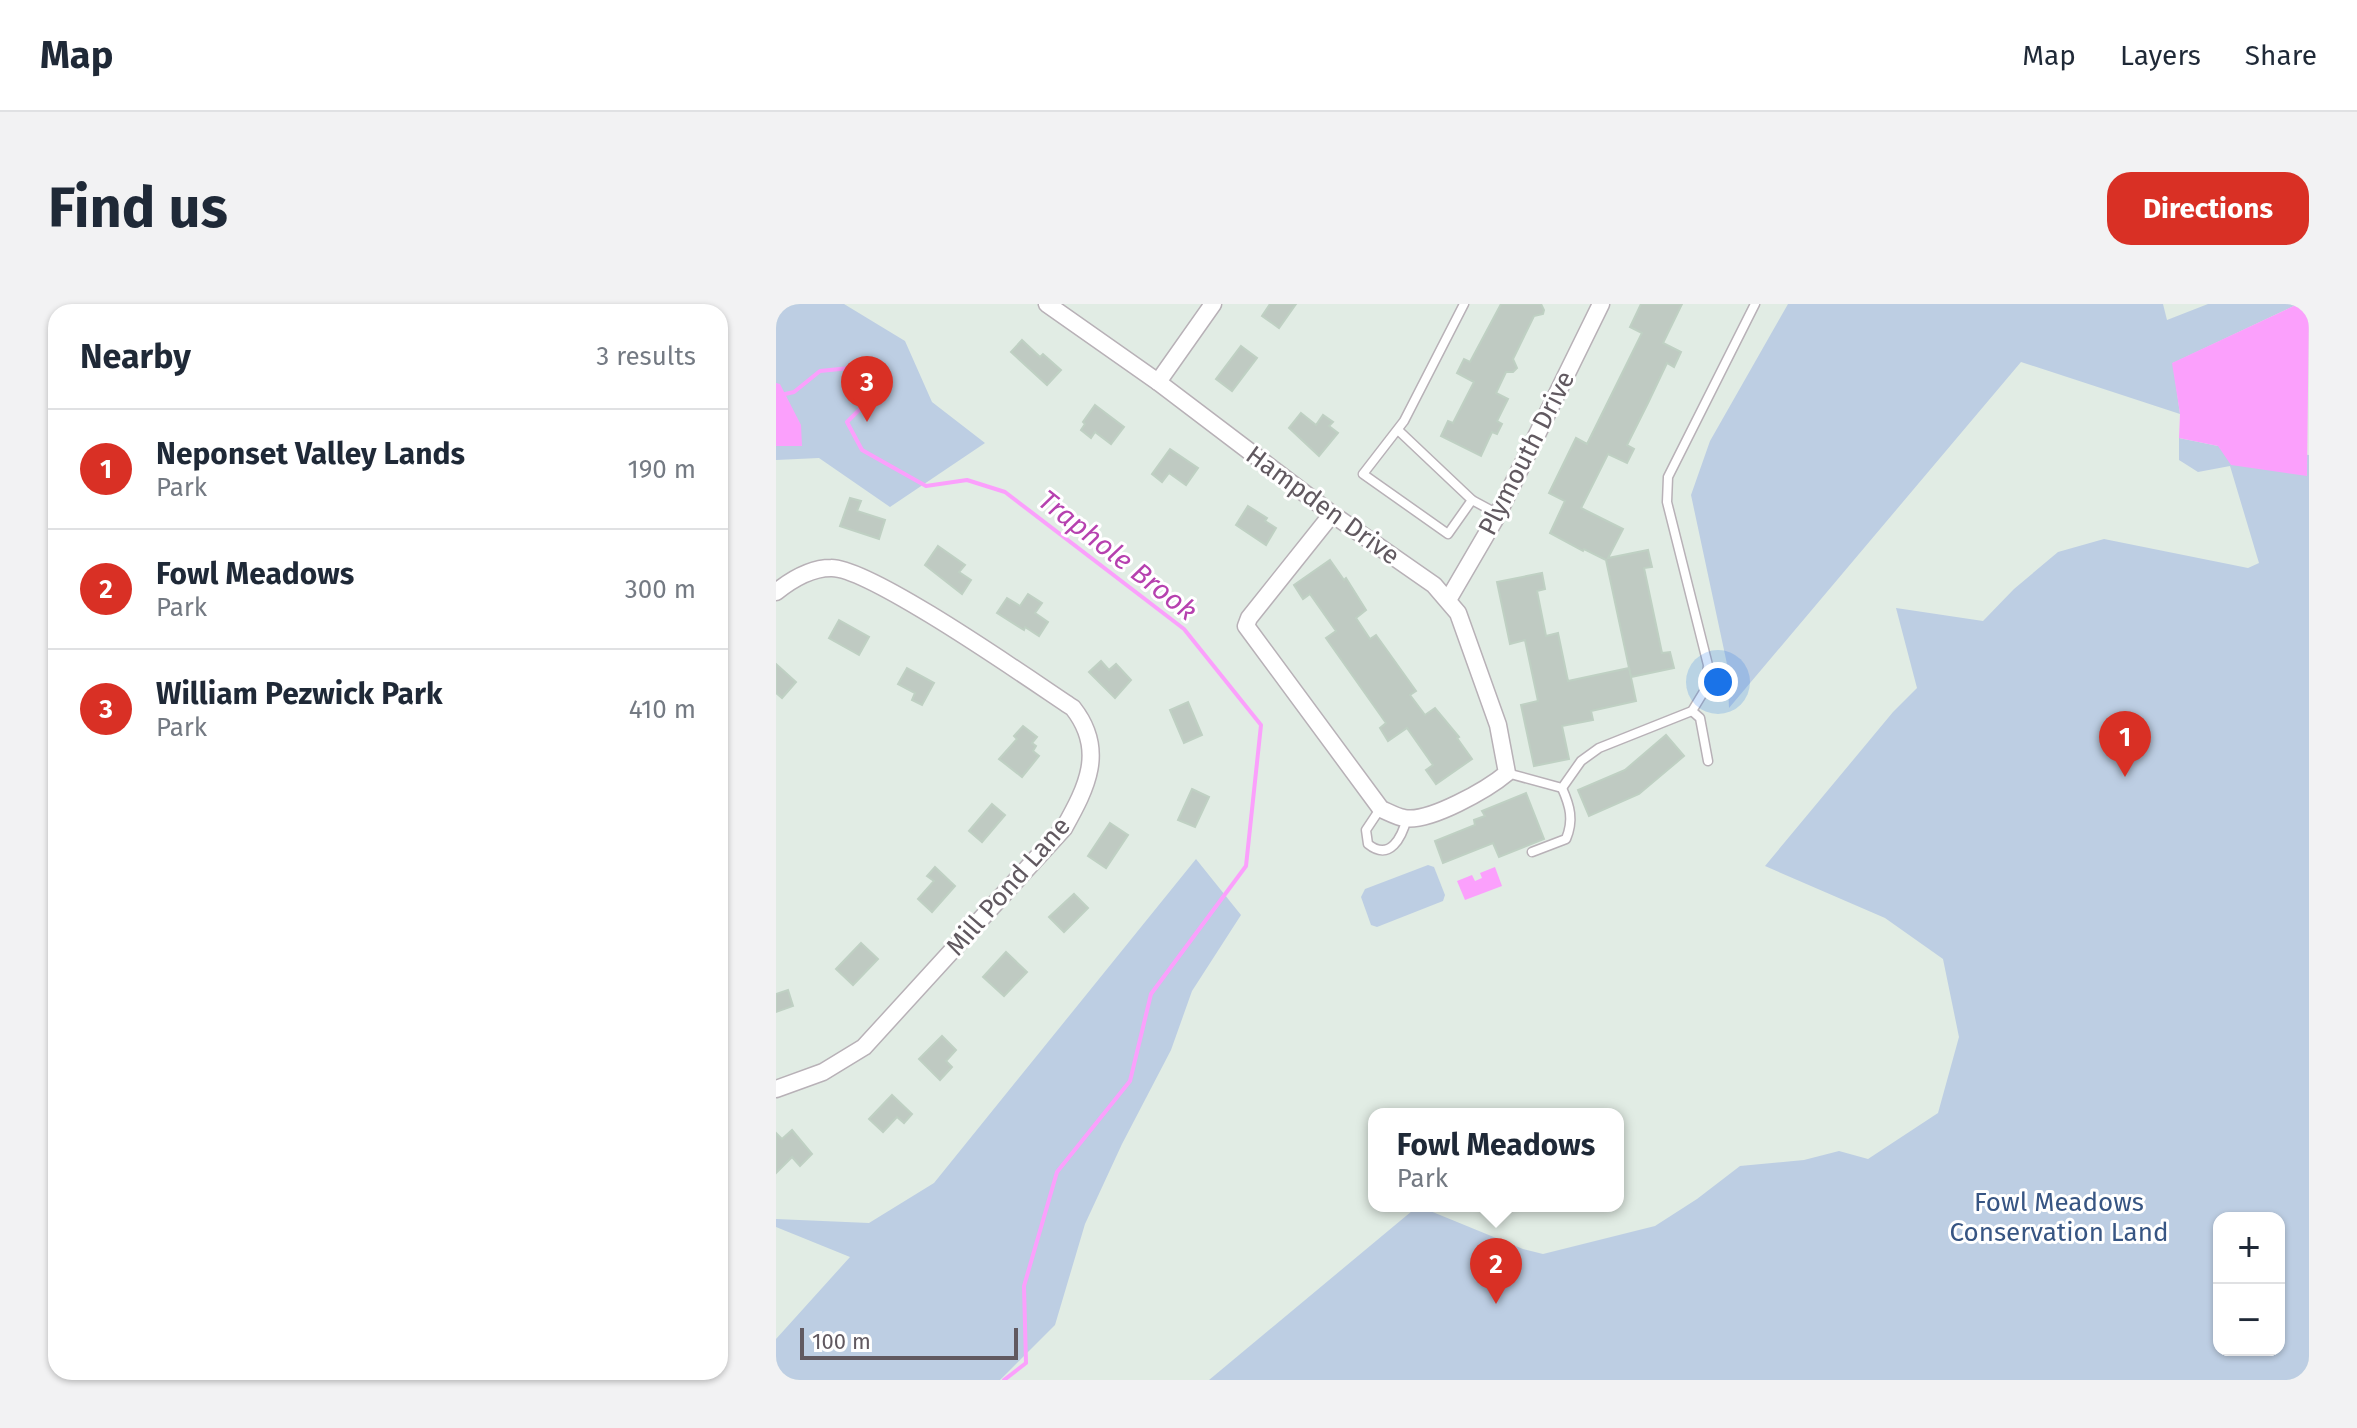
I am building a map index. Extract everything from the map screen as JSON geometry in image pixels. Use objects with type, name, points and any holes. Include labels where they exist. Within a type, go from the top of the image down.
[{"type":"street","name":"Hampden Drive","points":[[1047,304],[1158,382],[1332,514],[1434,585],[1458,613],[1498,725],[1507,773]]},
{"type":"street","points":[[1158,382],[1213,304]]},
{"type":"street","name":"Plymouth Drive","points":[[1448,600],[1498,514],[1601,304]]},
{"type":"street","points":[[1332,514],[1246,626],[1381,809],[1407,818],[1417,818],[1468,799],[1507,773]]},
{"type":"street","name":"Mill Pond Lane","points":[[776,592],[810,572],[833,567],[864,578],[898,596],[1073,708],[1083,721],[1090,742],[1091,764],[1085,791],[1064,828],[864,1047],[823,1072],[776,1089]]},
{"type":"lane","points":[[1464,304],[1398,430],[1363,474],[1448,534],[1472,500]]},
{"type":"lane","points":[[1562,788],[1581,761],[1599,748],[1692,711],[1706,688],[1708,665],[1667,502],[1668,477],[1755,304]]},
{"type":"lane","points":[[1398,430],[1472,500],[1498,514]]},
{"type":"lane","points":[[1692,711],[1700,718],[1708,761]]},
{"type":"lane","points":[[1507,773],[1562,788]]},
{"type":"lane","points":[[1532,852],[1566,839],[1571,826],[1569,805],[1562,788]]},
{"type":"lane","points":[[1381,809],[1366,830],[1368,844],[1378,850],[1395,846],[1407,818]]},
{"type":"green space","points":[[776,304],[844,304],[905,341],[932,402],[985,443],[890,507],[819,458],[776,460]]},
{"type":"green space","points":[[1788,304],[2163,304],[2167,320],[2208,304],[2298,304],[2173,363],[2180,414],[2021,362],[1729,708],[1727,664],[1691,495],[1710,441]]},
{"type":"green space","name":"Fowl Meadows Conservation Land","points":[[2179,438],[2218,446],[2309,455],[2309,1380],[1209,1380],[1411,1212],[1433,1212],[1523,1249],[1543,1254],[1655,1226],[1740,1166],[1804,1160],[1839,1151],[1868,1159],[1938,1113],[1959,1037],[1943,959],[1885,918],[1765,866],[1893,712],[1917,688],[1896,608],[1983,621],[2014,589],[2058,552],[2104,539],[2248,568],[2259,563],[2230,466],[2198,472],[2179,460]]},
{"type":"green space","points":[[1196,859],[1241,915],[1192,991],[1171,1050],[1085,1224],[1055,1325],[1000,1380],[776,1380],[776,1339],[850,1257],[776,1227],[776,1219],[869,1223],[934,1183]]},
{"type":"green space","points":[[1428,865],[1434,867],[1445,895],[1443,901],[1377,927],[1371,925],[1361,897],[1365,889]]},
{"type":"shaded area","points":[[2298,304],[2309,304],[2307,476],[2231,465],[2218,446],[2179,438],[2180,414],[2172,363]]},
{"type":"shaded area","points":[[776,383],[780,384],[801,425],[802,446],[776,446]]},
{"type":"shaded area","points":[[1495,867],[1502,886],[1465,900],[1457,881],[1472,875],[1475,881],[1482,878],[1480,873]]},
{"type":"building","points":[[1270,304],[1296,304],[1279,328],[1262,316]]},
{"type":"building","points":[[1501,304],[1541,304],[1544,310],[1543,314],[1534,316],[1513,359],[1517,368],[1506,372],[1496,393],[1508,399],[1497,421],[1502,424],[1497,434],[1492,432],[1481,456],[1441,436],[1448,421],[1453,423],[1474,382],[1457,373],[1464,359],[1470,362]]},
{"type":"building","points":[[1641,304],[1682,304],[1663,343],[1681,352],[1674,367],[1667,363],[1627,445],[1634,449],[1627,463],[1608,454],[1581,508],[1623,529],[1608,558],[1648,550],[1652,567],[1644,568],[1662,653],[1670,652],[1674,668],[1631,677],[1606,560],[1550,533],[1565,501],[1549,493],[1576,438],[1587,444],[1642,333],[1630,327]]},
{"type":"building","points":[[1022,340],[1040,357],[1043,354],[1061,370],[1047,385],[1011,352]]},
{"type":"building","points":[[1241,346],[1257,358],[1232,391],[1216,379]]},
{"type":"building","points":[[1095,405],[1124,427],[1111,444],[1095,432],[1091,438],[1081,430]]},
{"type":"building","points":[[1301,413],[1316,425],[1323,415],[1333,422],[1329,426],[1338,433],[1319,456],[1289,428]]},
{"type":"building","points":[[1170,449],[1198,468],[1186,485],[1169,473],[1162,482],[1152,474]]},
{"type":"building","points":[[850,498],[861,501],[857,511],[885,520],[879,539],[840,526]]},
{"type":"building","points":[[1248,506],[1276,528],[1266,545],[1236,525]]},
{"type":"building","points":[[938,546],[965,565],[959,572],[971,580],[962,594],[925,565]]},
{"type":"building","points":[[1330,560],[1344,580],[1346,578],[1366,610],[1356,618],[1370,639],[1376,635],[1416,691],[1410,695],[1425,715],[1435,708],[1472,759],[1436,784],[1426,770],[1433,765],[1407,728],[1388,741],[1380,728],[1386,723],[1326,638],[1336,631],[1310,594],[1303,599],[1294,585]]},
{"type":"building","points":[[1542,573],[1545,589],[1537,591],[1546,636],[1558,633],[1568,681],[1629,668],[1636,701],[1591,711],[1593,720],[1562,726],[1569,759],[1534,766],[1521,705],[1538,701],[1525,640],[1510,644],[1497,582]]},
{"type":"building","points":[[1028,594],[1042,603],[1035,613],[1048,622],[1039,636],[997,613],[1007,598],[1020,606]]},
{"type":"building","points":[[839,620],[869,637],[859,655],[829,638]]},
{"type":"building","points":[[1101,661],[1109,670],[1116,664],[1131,680],[1115,698],[1089,672]]},
{"type":"building","points":[[776,664],[796,682],[782,698],[776,693]]},
{"type":"building","points":[[907,668],[934,683],[922,705],[912,700],[915,693],[898,684]]},
{"type":"building","points":[[1188,702],[1202,735],[1184,743],[1170,710]]},
{"type":"building","points":[[1023,726],[1037,737],[1032,743],[1036,746],[1033,751],[1039,756],[1022,777],[999,759],[1017,739],[1014,736]]},
{"type":"building","points":[[1666,735],[1684,756],[1639,794],[1589,816],[1578,790],[1625,770]]},
{"type":"building","points":[[1192,789],[1209,797],[1195,827],[1178,820]]},
{"type":"building","points":[[1526,793],[1544,839],[1499,857],[1493,843],[1443,863],[1435,841],[1475,825],[1474,820],[1485,816],[1482,811]]},
{"type":"building","points":[[992,804],[1005,815],[982,842],[969,831]]},
{"type":"building","points":[[1110,823],[1128,835],[1106,868],[1088,856]]},
{"type":"building","points":[[935,867],[955,886],[932,912],[918,899],[934,881],[927,876]]},
{"type":"building","points":[[1074,894],[1088,908],[1064,932],[1049,917]]},
{"type":"building","points":[[861,943],[878,959],[853,985],[836,969]]},
{"type":"building","points":[[1006,952],[1027,972],[1004,996],[983,977]]},
{"type":"building","points":[[788,990],[793,1006],[776,1012],[776,994]]},
{"type":"building","points":[[942,1036],[956,1050],[946,1061],[952,1067],[940,1080],[919,1059]]},
{"type":"building","points":[[892,1095],[912,1114],[904,1123],[897,1117],[883,1132],[869,1119]]},
{"type":"building","points":[[792,1130],[812,1154],[800,1166],[792,1157],[776,1173],[776,1133],[782,1139]]},
{"type":"waterway","name":"Traphole Brook","points":[[776,396],[794,392],[820,371],[850,368],[873,396],[847,422],[862,450],[926,486],[967,480],[1005,492],[1184,629],[1261,725],[1246,866],[1151,994],[1130,1081],[1057,1172],[1024,1286],[1026,1363],[1004,1380]]},
{"type":"place","name":"William Pezwick Park","points":[[867,422]]},
{"type":"place","name":"Neponset Valley Lands","points":[[2125,777]]},
{"type":"place","name":"Fowl Meadows","points":[[1496,1304]]}]
